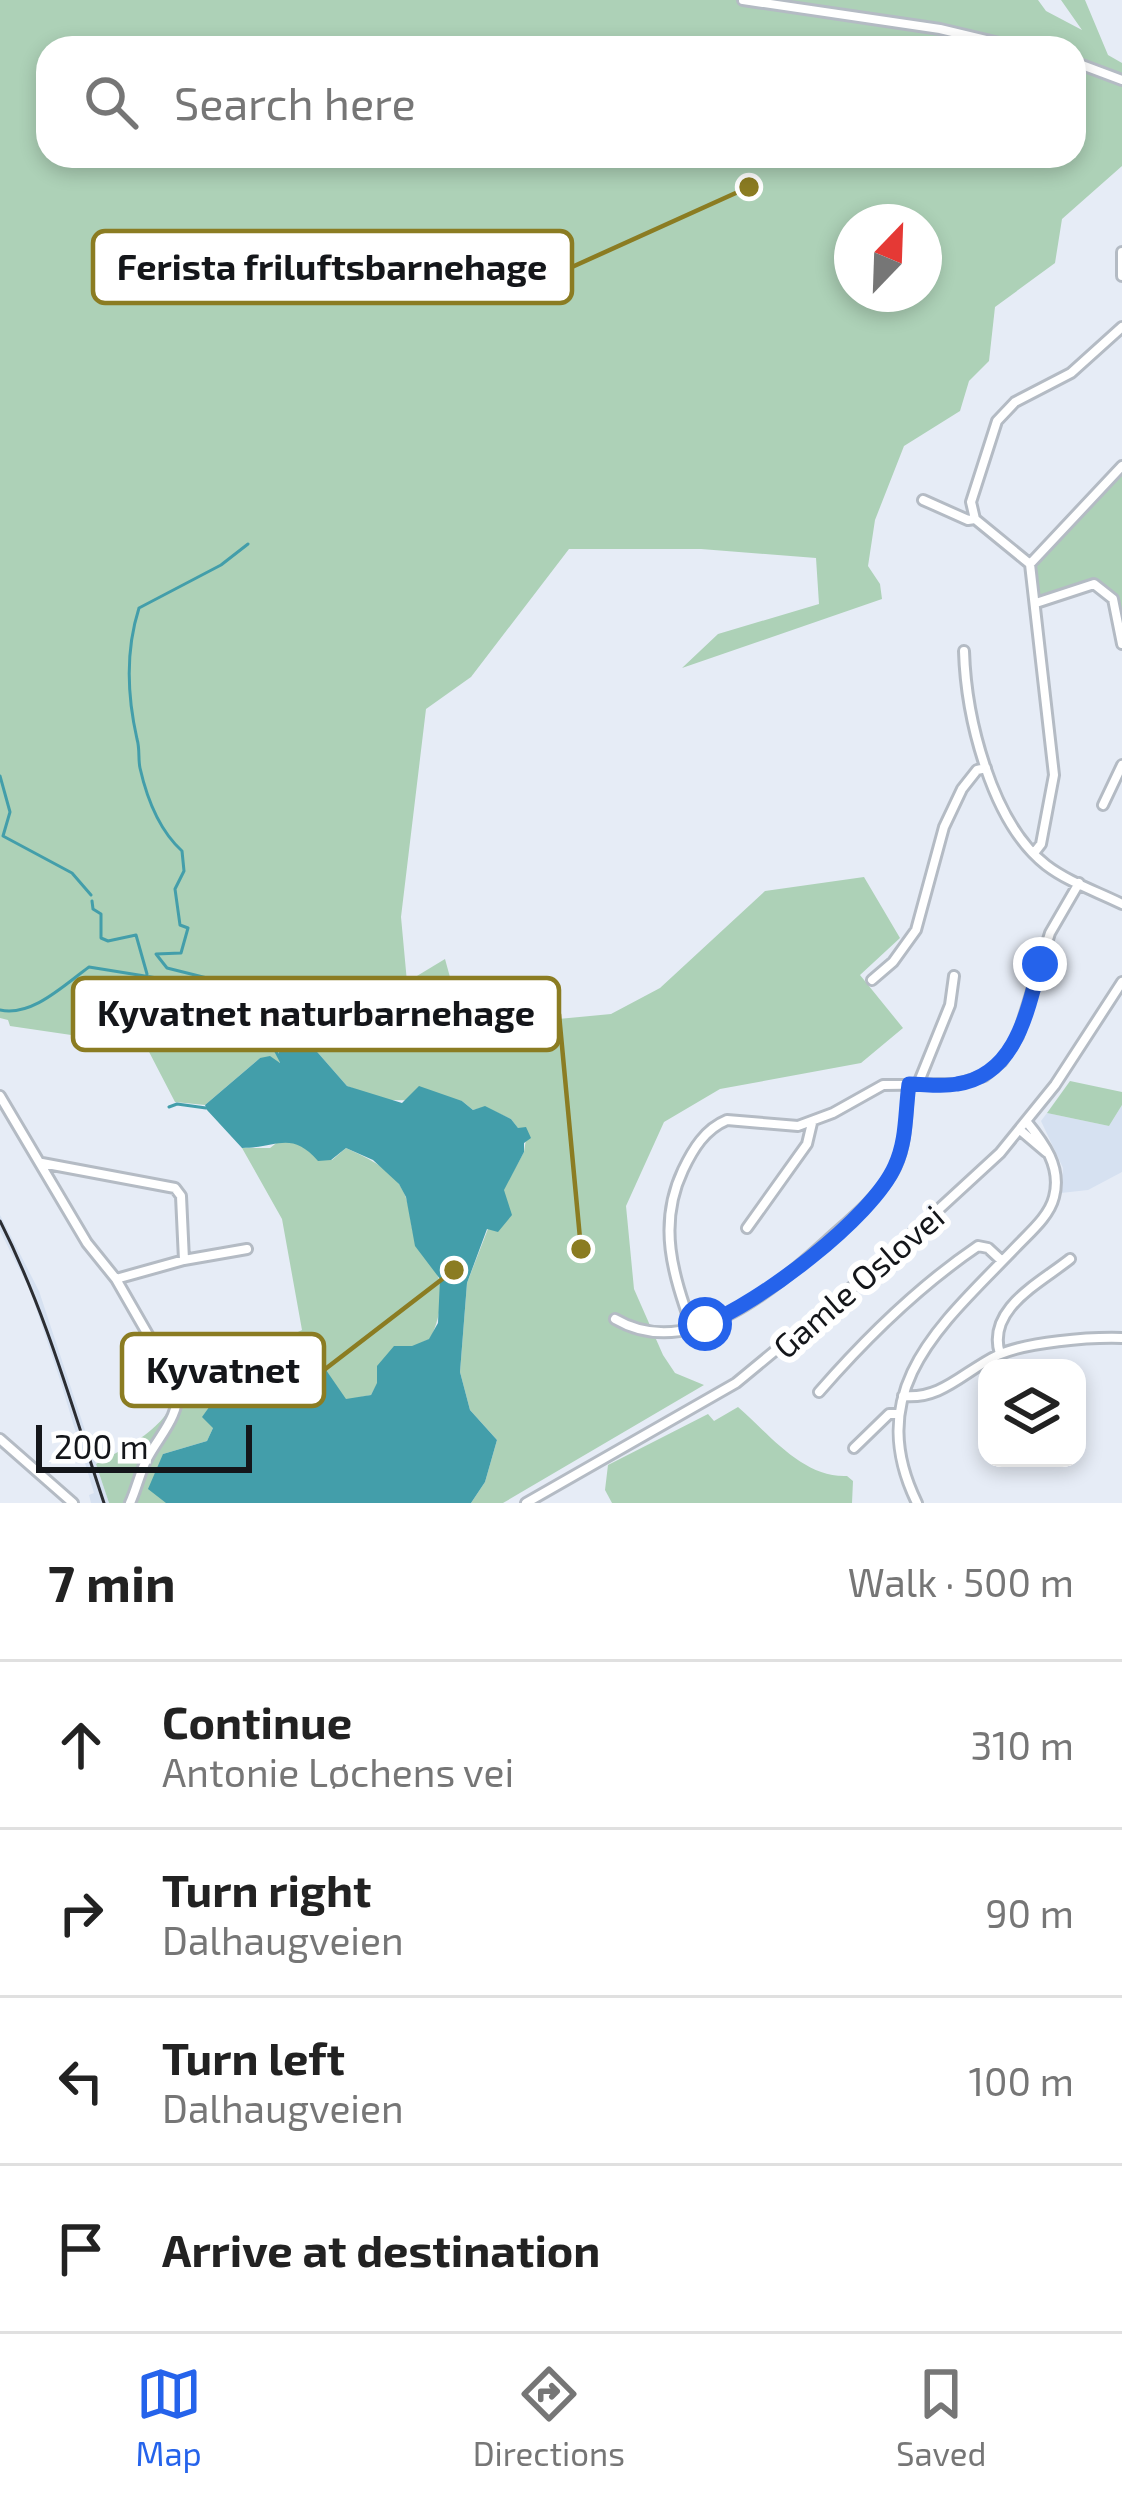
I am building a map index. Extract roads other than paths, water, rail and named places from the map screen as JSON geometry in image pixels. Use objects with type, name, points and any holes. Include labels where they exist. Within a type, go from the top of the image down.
[{"type":"street","points":[[742,0],[972,36]]},
{"type":"street","points":[[1086,66],[1122,80]]},
{"type":"street","points":[[1122,252],[1122,276]]},
{"type":"street","points":[[975,518],[971,502],[997,422],[1015,402],[1071,373],[1122,327]]},
{"type":"street","points":[[1030,564],[1122,466]]},
{"type":"street","points":[[923,500],[975,518],[1030,564],[1054,775],[1041,844],[1034,853]]},
{"type":"street","points":[[1036,603],[1094,584],[1113,599],[1122,644]]},
{"type":"street","points":[[964,651],[968,706],[1004,810],[1034,853],[1055,871],[1122,904]]},
{"type":"street","points":[[1103,805],[1122,765]]},
{"type":"street","points":[[872,980],[893,962],[916,930],[944,827],[962,789],[977,770],[986,768]]},
{"type":"street","points":[[692,1328],[670,1262],[671,1202],[690,1155],[710,1131],[727,1120],[812,1123],[883,1085],[969,1082],[1002,1061],[1018,1036],[1050,933],[1079,883]]},
{"type":"street","points":[[615,1319],[646,1330],[692,1328],[743,1306],[786,1278],[872,1200],[900,1154],[914,1084],[950,1005],[954,976]]},
{"type":"street","name":"Gamle Oslovei","points":[[526,1503],[696,1408],[763,1363],[976,1177],[1055,1084],[1122,982]]},
{"type":"street","points":[[0,1096],[178,1387],[172,1421],[145,1461],[130,1503]]},
{"type":"street","points":[[747,1228],[807,1144],[812,1123]]},
{"type":"street","points":[[917,1503],[901,1460],[899,1414],[910,1374],[930,1339],[1052,1204],[1056,1173],[1050,1155],[1023,1125]]},
{"type":"street","points":[[40,1162],[175,1188],[182,1196],[184,1260]]},
{"type":"street","points":[[819,1392],[950,1265],[978,1246],[988,1248],[1002,1261]]},
{"type":"street","points":[[116,1280],[184,1260],[247,1249]]},
{"type":"street","points":[[1000,1354],[997,1334],[1007,1310],[1070,1259]]},
{"type":"street","points":[[903,1396],[926,1398],[1000,1354],[1122,1339]]},
{"type":"street","points":[[854,1448],[889,1414],[899,1414]]},
{"type":"street","points":[[0,1439],[73,1503]]},
{"type":"water","points":[[292,1029],[347,1086],[402,1103],[419,1086],[462,1101],[473,1110],[485,1106],[511,1119],[518,1128],[526,1127],[531,1138],[524,1143],[504,1190],[512,1215],[498,1232],[487,1229],[467,1283],[460,1372],[470,1410],[497,1440],[485,1482],[471,1503],[166,1503],[148,1489],[163,1454],[207,1441],[213,1428],[202,1417],[230,1378],[315,1354],[346,1399],[371,1395],[377,1366],[394,1346],[429,1339],[438,1323],[440,1279],[415,1246],[399,1184],[373,1160],[346,1148],[331,1160],[318,1161],[291,1143],[242,1148],[207,1110],[205,1105],[260,1058],[270,1056],[280,1063],[277,1038]]},
{"type":"waterway","points":[[248,544],[221,565],[139,608],[131,641],[130,690],[146,791],[160,824],[182,851],[184,871],[175,889],[180,925],[188,928],[181,953],[156,954],[167,968],[215,980],[292,1021],[292,1029]]},
{"type":"waterway","points":[[0,776],[10,812],[3,836],[72,873],[91,895]]},
{"type":"waterway","points":[[92,901],[93,909],[101,914],[101,938],[136,935],[147,974]]},
{"type":"waterway","points":[[0,1010],[36,1004],[89,967],[188,983],[228,1012],[228,1024],[243,1017],[264,1029],[281,1061]]},
{"type":"waterway","points":[[169,1107],[206,1108]]},
{"type":"tram line","points":[[0,1221],[45,1325],[104,1503]]},
{"type":"place","name":"Ferista friluftsbarnehage","points":[[749,187]]},
{"type":"place","name":"Kyvatnet naturbarnehage","points":[[581,1249]]},
{"type":"place","name":"Kyvatnet","points":[[454,1270]]}]
